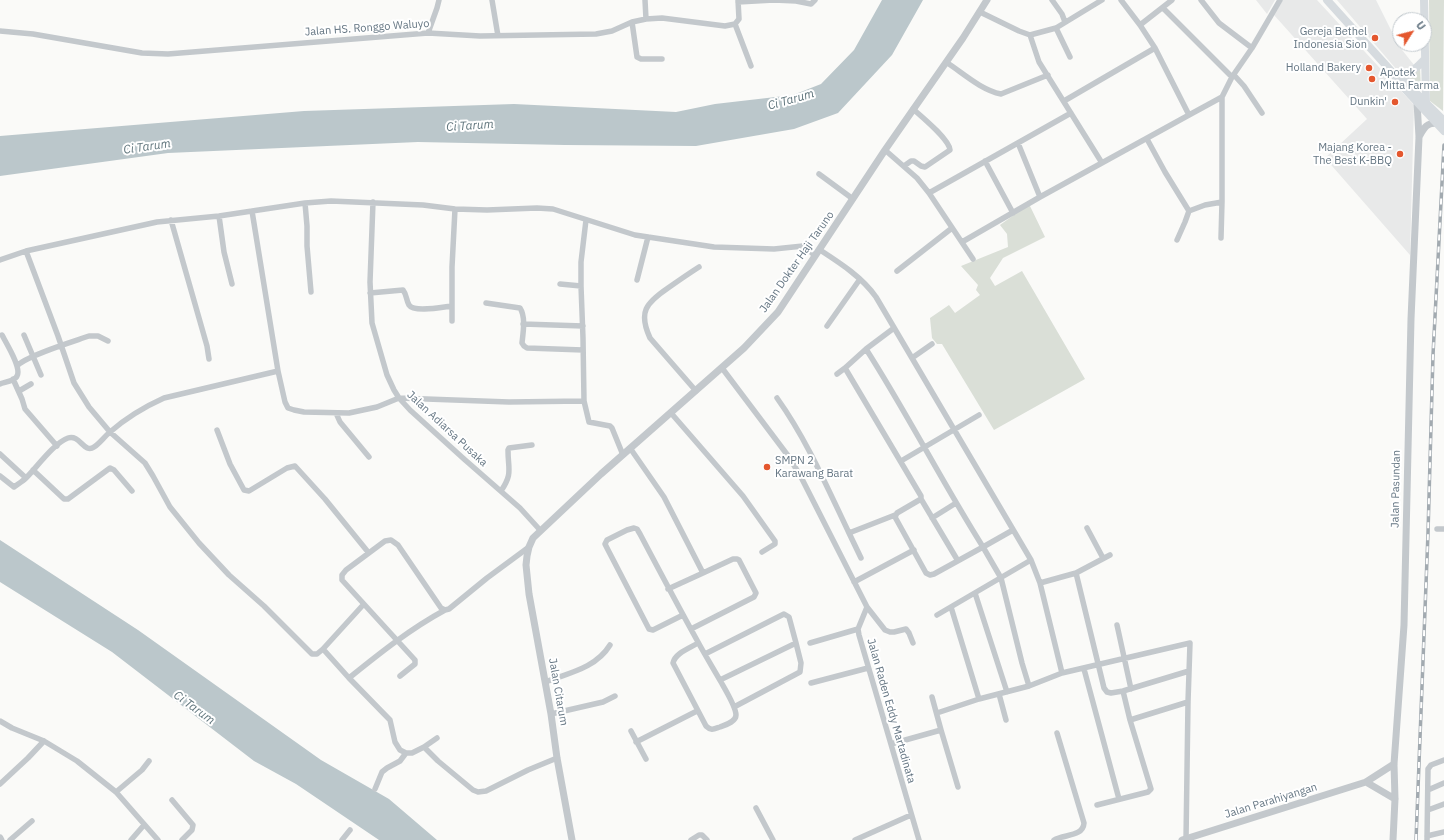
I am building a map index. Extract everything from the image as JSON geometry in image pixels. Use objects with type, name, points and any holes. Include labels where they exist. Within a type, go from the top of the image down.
[{"type":"main road","points":[[1326,0],[1392,72],[1417,102],[1441,122]]},
{"type":"main road","points":[[1424,0],[1426,103]]},
{"type":"main road","points":[[1403,79],[1425,59]]},
{"type":"main road","points":[[1392,72],[1403,79],[1426,103],[1441,122],[1444,131]]},
{"type":"street","points":[[428,33],[438,8],[439,0]]},
{"type":"street","points":[[492,0],[498,36]]},
{"type":"street","points":[[645,0],[646,19]]},
{"type":"street","points":[[751,66],[735,24],[739,19],[738,1],[774,0],[796,1],[811,4],[815,0]]},
{"type":"street","name":"Jalan Dokter Haji Taruno","points":[[528,547],[540,530],[630,448],[722,368],[778,312],[885,150],[987,0]]},
{"type":"street","points":[[1052,0],[1062,14],[1065,22]]},
{"type":"street","points":[[980,12],[1030,35],[1056,28],[1102,0]]},
{"type":"street","points":[[1121,0],[1155,48],[1189,115]]},
{"type":"street","points":[[1140,25],[1172,0]]},
{"type":"street","points":[[1201,0],[1219,23],[1252,48]]},
{"type":"street","points":[[1220,238],[1222,202],[1222,97],[1233,76],[1252,48],[1280,0]]},
{"type":"street","points":[[1163,8],[1244,86],[1262,113]]},
{"type":"street","name":"Jalan HS. Ronggo Waluyo","points":[[0,31],[33,34],[142,54],[168,54],[388,38],[428,33],[480,36],[596,34],[612,31],[632,22],[662,18],[725,26],[735,24]]},
{"type":"street","points":[[632,22],[637,57],[641,59],[662,59]]},
{"type":"street","points":[[1056,28],[1070,57]]},
{"type":"street","points":[[1030,35],[1039,62],[1102,163]]},
{"type":"street","points":[[1064,101],[1155,48]]},
{"type":"street","points":[[946,62],[988,90],[1001,94],[1048,75]]},
{"type":"street","points":[[962,242],[1040,197],[1222,97]]},
{"type":"street","name":"Jalan Pasundan","points":[[1393,840],[1395,799],[1394,764],[1404,625],[1411,319],[1419,137],[1417,102]]},
{"type":"street","points":[[904,166],[914,160],[921,166],[925,167],[950,150],[948,145],[938,133],[913,109]]},
{"type":"street","points":[[929,193],[1071,113]]},
{"type":"street","points":[[1419,137],[1426,125],[1441,122]]},
{"type":"street","points":[[1147,139],[1189,211]]},
{"type":"street","points":[[1018,143],[1040,197]]},
{"type":"street","points":[[885,150],[918,178],[973,259]]},
{"type":"street","points":[[985,161],[1013,213]]},
{"type":"street","points":[[819,174],[854,199]]},
{"type":"street","points":[[0,260],[26,251],[171,220],[219,216],[304,203],[331,202],[373,202],[423,205],[455,209],[553,209],[635,235],[722,247],[774,249],[803,246],[815,256]]},
{"type":"street","name":"Jalan Adiarsa Pusaka","points":[[373,202],[370,293],[372,322],[387,374],[399,398],[410,410],[520,508],[540,530]]},
{"type":"street","points":[[1189,211],[1222,202]]},
{"type":"street","points":[[304,203],[307,226],[306,246],[311,292]]},
{"type":"street","points":[[452,320],[452,267],[455,209]]},
{"type":"street","points":[[252,211],[278,371],[285,402],[288,408],[294,410],[336,413],[362,411],[399,398],[509,402],[584,401]]},
{"type":"street","points":[[1177,240],[1189,211]]},
{"type":"street","points":[[219,216],[224,252],[232,284]]},
{"type":"street","points":[[171,220],[207,346],[209,359]]},
{"type":"street","points":[[586,220],[581,262],[584,401],[589,422],[610,426],[623,455]]},
{"type":"street","points":[[897,271],[952,228]]},
{"type":"street","points":[[636,280],[648,237]]},
{"type":"street","points":[[820,250],[860,279],[872,292],[1031,560],[1040,582],[1062,673]]},
{"type":"street","points":[[26,251],[74,383],[89,407],[110,432],[145,463],[170,507],[199,543],[229,575],[264,606],[312,654],[317,654],[323,649],[363,605]]},
{"type":"street","points":[[696,391],[650,338],[644,322],[644,314],[647,305],[654,298],[699,267]]},
{"type":"street","points":[[827,326],[860,279]]},
{"type":"street","points":[[560,284],[581,286]]},
{"type":"street","points":[[370,293],[403,290],[407,295],[408,304],[416,310],[452,306]]},
{"type":"street","points":[[486,303],[520,308],[522,311],[523,324],[522,343],[527,348],[583,350]]},
{"type":"street","points":[[523,324],[583,326]]},
{"type":"street","points":[[837,374],[866,349],[894,328]]},
{"type":"street","points":[[0,384],[17,378],[18,375],[17,366],[2,335]]},
{"type":"street","points":[[24,335],[42,375]]},
{"type":"street","points":[[17,366],[19,363],[33,357],[89,336],[98,336],[108,341]]},
{"type":"street","points":[[912,358],[932,344]]},
{"type":"street","points":[[866,349],[884,376],[923,447],[1001,578],[1029,686]]},
{"type":"street","points":[[722,368],[788,457],[801,477],[867,607],[885,630],[894,632],[906,629],[913,643]]},
{"type":"street","points":[[845,368],[901,461],[921,496],[921,499],[958,561]]},
{"type":"street","points":[[0,476],[14,487],[26,478],[57,446],[68,438],[77,438],[86,448],[94,448],[110,432],[148,406],[164,398],[278,371]]},
{"type":"street","points":[[13,380],[19,391],[25,409],[57,446]]},
{"type":"street","points":[[19,391],[31,384]]},
{"type":"street","points":[[777,398],[791,417],[807,444],[860,558]]},
{"type":"street","points":[[671,412],[743,496],[775,541],[774,544],[762,552]]},
{"type":"street","points":[[336,413],[340,422],[369,456]]},
{"type":"street","points":[[901,461],[979,415]]},
{"type":"street","points":[[217,430],[230,464],[244,490],[249,491],[287,468],[295,466],[329,503],[368,552]]},
{"type":"street","points":[[501,491],[509,479],[509,448],[532,445]]},
{"type":"street","points":[[630,448],[664,497],[703,573]]},
{"type":"street","points":[[0,454],[26,478]]},
{"type":"street","points":[[33,470],[64,499],[68,499],[110,468],[114,470],[132,491]]},
{"type":"street","points":[[849,533],[896,515],[921,499]]},
{"type":"street","points":[[932,518],[956,503]]},
{"type":"street","points":[[896,515],[896,520],[926,573],[930,575],[1013,530]]},
{"type":"street","points":[[683,615],[653,630],[649,629],[607,548],[607,540],[627,530],[634,528],[637,529],[668,589],[683,615],[691,629],[698,643],[720,680],[734,707],[736,715],[735,719],[713,730],[706,726],[673,663],[674,658],[698,643]]},
{"type":"street","points":[[1087,528],[1103,558]]},
{"type":"street","points":[[1438,529],[1444,529]]},
{"type":"street","points":[[400,676],[415,664],[415,660],[363,605],[342,580],[342,575],[368,552],[384,541],[391,540],[398,545],[441,608],[445,610]]},
{"type":"street","points":[[349,678],[396,640],[422,622],[449,609],[528,547]]},
{"type":"street","name":"Jalan Citarum","points":[[528,547],[526,565],[529,594],[572,840]]},
{"type":"street","points":[[854,582],[914,550]]},
{"type":"street","points":[[1040,582],[1076,573],[1110,555]]},
{"type":"street","points":[[668,589],[733,559],[739,560],[756,593],[754,597],[691,629]]},
{"type":"street","points":[[937,615],[1031,560]]},
{"type":"street","points":[[1076,573],[1104,688],[1107,692],[1111,693],[1131,689],[1189,671]]},
{"type":"street","points":[[975,593],[1007,692]]},
{"type":"street","name":"Jalan Raden Eddy Martadinata","points":[[867,607],[858,629],[862,648],[918,840]]},
{"type":"street","points":[[951,607],[979,699]]},
{"type":"street","points":[[705,654],[784,614],[789,618],[801,663],[800,672],[734,707]]},
{"type":"street","points":[[1117,625],[1131,689]]},
{"type":"street","points":[[810,643],[858,629]]},
{"type":"street","points":[[720,680],[796,643]]},
{"type":"street","points":[[937,713],[979,699],[1029,686],[1062,673],[1188,643],[1191,645],[1188,702],[1185,840]]},
{"type":"street","points":[[545,682],[589,665],[604,654],[610,645]]},
{"type":"street","points":[[323,649],[390,720],[395,742],[400,750],[406,753],[412,753],[437,738]]},
{"type":"street","points":[[811,683],[868,668]]},
{"type":"street","points":[[1084,668],[1119,799]]},
{"type":"street","points":[[1097,805],[1148,792],[1151,789],[1130,720],[1123,691]]},
{"type":"street","points":[[999,694],[1006,720]]},
{"type":"street","points":[[551,714],[603,702],[615,696]]},
{"type":"street","points":[[932,697],[958,787]]},
{"type":"street","points":[[1130,720],[1188,702]]},
{"type":"street","points":[[636,742],[698,711]]},
{"type":"street","points":[[0,721],[44,742],[77,761],[116,792],[158,840]]},
{"type":"street","points":[[891,744],[941,730]]},
{"type":"street","points":[[631,732],[646,759]]},
{"type":"street","points":[[1054,840],[1059,837],[1078,833],[1083,829],[1084,823],[1057,733]]},
{"type":"street","points":[[0,784],[44,742]]},
{"type":"street","points":[[424,747],[438,761],[478,792],[486,791],[528,770],[557,758]]},
{"type":"street","points":[[375,789],[382,772],[386,768],[400,761],[406,753]]},
{"type":"street","points":[[1444,760],[1428,769],[1427,838],[1444,832]]},
{"type":"street","points":[[116,792],[142,770],[150,761]]},
{"type":"street","name":"Jalan Parahiyangan","points":[[1185,840],[1366,782],[1394,764]]},
{"type":"street","points":[[1366,782],[1395,799]]},
{"type":"street","points":[[1428,790],[1444,783]]},
{"type":"street","points":[[172,800],[193,825],[192,830],[182,840]]},
{"type":"street","points":[[1428,810],[1444,804]]},
{"type":"street","points":[[756,808],[773,840]]},
{"type":"street","points":[[855,840],[911,815]]},
{"type":"street","points":[[10,840],[32,820]]},
{"type":"street","points":[[130,840],[144,825]]},
{"type":"street","points":[[342,840],[350,830]]},
{"type":"street","points":[[691,840],[699,835],[702,835],[707,840]]},
{"type":"shaded area","points":[[1256,0],[1275,0],[1267,14]]},
{"type":"shaded area","points":[[1283,0],[1317,0],[1414,105],[1410,255],[1325,158],[1367,119],[1274,15]]},
{"type":"shaded area","points":[[1337,0],[1376,0],[1392,32],[1392,52],[1404,52],[1414,65],[1403,74],[1397,70]]},
{"type":"shaded area","points":[[1429,0],[1444,0],[1443,111],[1430,101],[1430,52],[1432,52],[1432,12],[1429,12]]},
{"type":"shaded area","points":[[1420,68],[1421,90],[1409,78]]},
{"type":"shaded area","points":[[1029,204],[1045,237],[1003,258],[990,278],[995,286],[1022,271],[1085,379],[994,430],[942,344],[937,344],[932,338],[930,318],[949,305],[955,313],[980,295],[976,290],[978,285],[961,266],[1008,247],[1007,234],[1000,225]]},
{"type":"water","name":"Ci Tarum","points":[[882,0],[923,0],[892,55],[838,113],[794,129],[696,146],[418,142],[168,153],[0,176],[0,136],[304,111],[514,104],[676,112],[715,104],[793,95],[821,84],[854,50]]},
{"type":"water","name":"Ci Tarum","points":[[0,540],[138,630],[321,760],[389,799],[437,840],[379,840],[296,784],[254,761],[112,652],[0,582]]},
{"type":"railway","points":[[1416,840],[1428,533],[1433,355],[1444,145]]},
{"type":"place","name":"Gereja Bethel Indonesia Sion","points":[[1375,38]]},
{"type":"place","name":"Holland Bakery","points":[[1369,68]]},
{"type":"place","name":"Apotek Mitta Farma","points":[[1372,79]]},
{"type":"place","name":"Dunkin'","points":[[1395,102]]},
{"type":"place","name":"Majang Korea - The Best K-BBQ","points":[[1400,154]]},
{"type":"place","name":"SMPN 2 Karawang Barat","points":[[767,467]]}]
